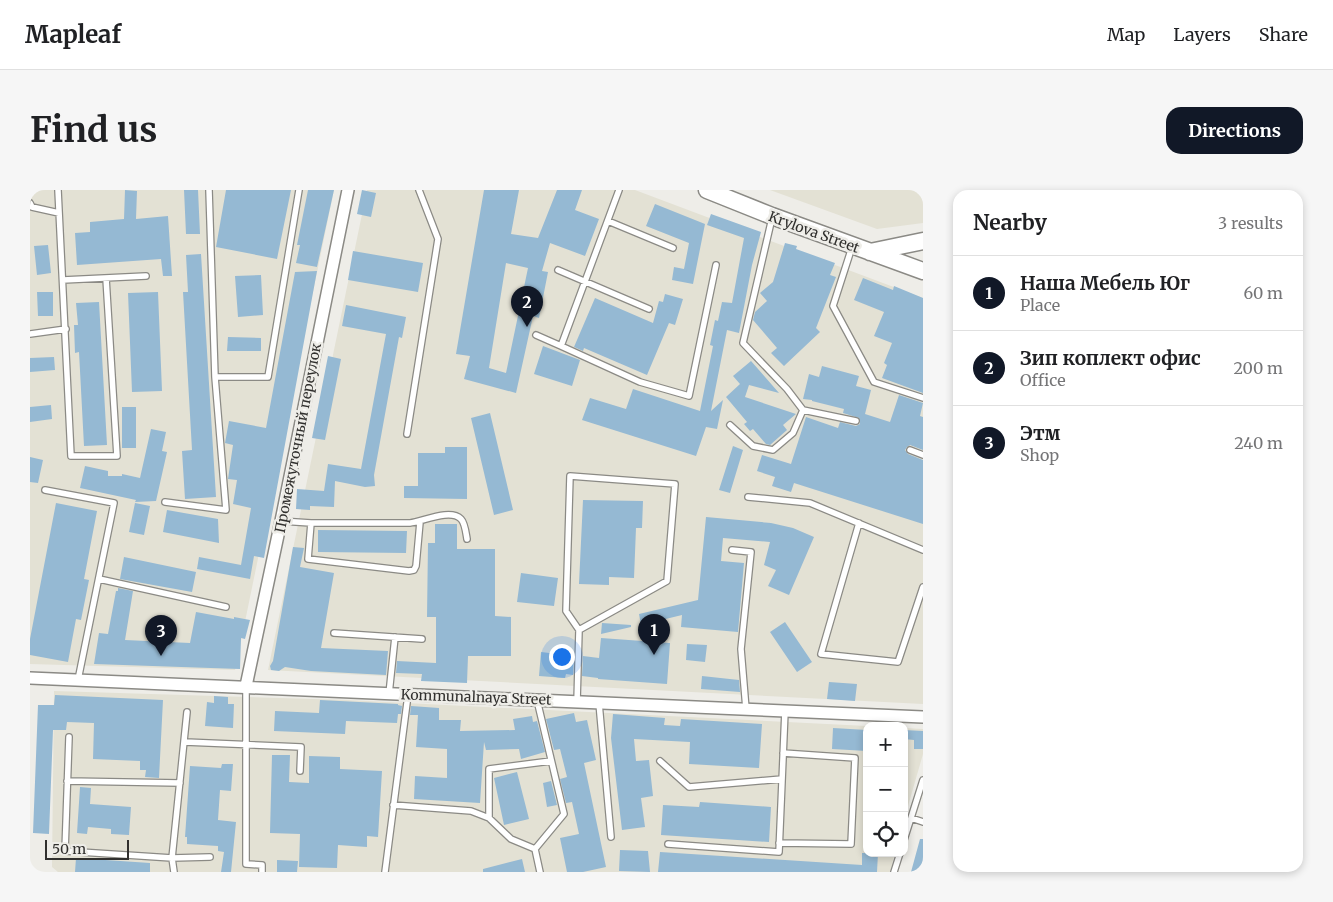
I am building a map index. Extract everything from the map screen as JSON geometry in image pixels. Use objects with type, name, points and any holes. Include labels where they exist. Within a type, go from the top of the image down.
[{"type":"main road","name":"Krylova Street","points":[[707,190],[772,216],[923,271]]},
{"type":"main road","points":[[870,252],[923,241]]},
{"type":"street","name":"Промежуточный переулок","points":[[246,686],[348,190]]},
{"type":"street","name":"Kommunalnaya Street","points":[[30,678],[923,717]]},
{"type":"lane","points":[[58,190],[71,456],[117,456],[106,278]]},
{"type":"lane","points":[[165,502],[226,510],[215,377],[209,190]]},
{"type":"lane","points":[[215,377],[268,378],[299,190]]},
{"type":"lane","points":[[407,434],[438,239],[419,190]]},
{"type":"lane","points":[[561,346],[619,190]]},
{"type":"lane","points":[[30,203],[32,208],[59,213]]},
{"type":"lane","points":[[772,216],[742,343],[787,389],[803,410],[856,421]]},
{"type":"lane","points":[[608,221],[673,248]]},
{"type":"lane","points":[[853,246],[833,306],[874,382],[923,398]]},
{"type":"lane","points":[[536,335],[640,382],[689,396],[716,265]]},
{"type":"lane","points":[[558,270],[649,308]]},
{"type":"lane","points":[[63,280],[146,276]]},
{"type":"lane","points":[[30,334],[66,329]]},
{"type":"lane","points":[[730,425],[752,446],[773,450],[793,433],[803,410]]},
{"type":"lane","points":[[910,450],[923,455]]},
{"type":"lane","points":[[577,702],[579,630],[566,611],[570,476],[675,484],[666,581],[579,630]]},
{"type":"lane","points":[[45,490],[114,504],[78,680]]},
{"type":"lane","points":[[748,496],[810,503],[923,550]]},
{"type":"lane","points":[[281,521],[311,523],[420,522],[434,516],[456,516],[461,518],[463,522],[467,539]]},
{"type":"lane","points":[[311,523],[308,559],[409,571],[414,570],[416,566],[420,522]]},
{"type":"lane","points":[[859,524],[821,654],[898,662],[923,587]]},
{"type":"lane","points":[[732,550],[751,552],[741,649],[746,709]]},
{"type":"lane","points":[[99,579],[226,607]]},
{"type":"lane","points":[[334,633],[422,639]]},
{"type":"lane","points":[[388,694],[395,637]]},
{"type":"lane","points":[[246,686],[246,864],[262,865],[262,872]]},
{"type":"lane","points":[[385,872],[408,694]]},
{"type":"lane","points":[[535,849],[564,814],[537,700]]},
{"type":"lane","points":[[599,703],[611,837]]},
{"type":"lane","points":[[668,844],[779,852],[785,711]]},
{"type":"lane","points":[[174,872],[172,858],[187,712]]},
{"type":"lane","points":[[69,737],[65,851],[172,858],[210,857]]},
{"type":"lane","points":[[185,742],[301,747],[300,771]]},
{"type":"lane","points":[[779,843],[851,844],[855,758],[783,753]]},
{"type":"lane","points":[[489,818],[489,769],[551,761]]},
{"type":"lane","points":[[660,761],[689,787],[782,779]]},
{"type":"lane","points":[[908,827],[923,780]]},
{"type":"lane","points":[[67,781],[180,783]]},
{"type":"lane","points":[[394,805],[471,810],[489,818],[512,839],[535,849]]},
{"type":"lane","points":[[911,818],[923,822]]},
{"type":"lane","points":[[535,849],[540,872]]},
{"type":"lane","points":[[894,872],[899,857]]},
{"type":"shaded area","points":[[30,190],[334,190],[235,670],[30,664]]},
{"type":"shaded area","points":[[367,190],[635,190],[923,298],[923,704],[268,670]]},
{"type":"shaded area","points":[[770,190],[923,190],[923,223],[877,229]]},
{"type":"shaded area","points":[[54,691],[346,700],[863,726],[863,857],[894,857],[890,872],[58,872],[52,867]]},
{"type":"shaded area","points":[[908,728],[923,729],[923,754],[908,806]]},
{"type":"building","points":[[125,190],[137,191],[136,219],[168,216],[172,276],[163,276],[161,259],[77,265],[75,233],[90,232],[90,222],[124,219]]},
{"type":"building","points":[[184,190],[198,190],[200,234],[186,234]]},
{"type":"building","points":[[226,190],[291,190],[277,259],[216,247]]},
{"type":"building","points":[[308,190],[334,190],[317,267],[296,263],[300,245],[297,245]]},
{"type":"building","points":[[362,190],[376,193],[371,217],[357,214]]},
{"type":"building","points":[[484,190],[519,190],[511,234],[538,238],[557,190],[582,190],[575,210],[599,219],[585,256],[550,243],[542,271],[548,272],[539,318],[533,316],[516,393],[464,379],[470,356],[456,354]],"holes":[[[506,263],[528,268],[506,373],[489,368]]]},
{"type":"building","points":[[655,204],[705,224],[693,284],[672,280],[674,267],[684,269],[689,243],[646,226]]},
{"type":"building","points":[[711,214],[761,232],[752,265],[739,333],[727,330],[711,411],[723,400],[717,429],[706,427],[696,456],[582,420],[590,398],[626,409],[633,389],[700,411],[713,346],[710,345],[715,320],[718,321],[722,302],[732,303],[744,238],[707,225]]},
{"type":"building","points":[[785,243],[797,246],[796,249],[835,263],[830,275],[836,277],[816,328],[820,332],[784,366],[771,353],[777,348],[753,320],[755,312],[767,301],[760,293],[773,282]]},
{"type":"building","points":[[48,245],[51,273],[37,275],[34,246]]},
{"type":"building","points":[[353,251],[423,263],[418,292],[348,280]]},
{"type":"building","points":[[201,254],[216,497],[185,499],[182,451],[192,450],[183,292],[188,292],[186,255]]},
{"type":"building","points":[[317,271],[264,558],[254,556],[250,579],[197,569],[199,557],[241,565],[251,508],[233,504],[237,480],[228,479],[233,445],[225,443],[229,421],[266,428],[295,272]]},
{"type":"building","points":[[261,275],[263,315],[238,317],[235,276]]},
{"type":"building","points":[[863,278],[893,290],[894,286],[923,298],[923,393],[882,378],[887,365],[884,363],[892,343],[874,336],[884,312],[854,300]]},
{"type":"building","points":[[37,292],[53,292],[53,316],[38,316]]},
{"type":"building","points":[[158,292],[162,391],[132,392],[128,293]]},
{"type":"building","points":[[665,294],[683,299],[675,325],[669,323],[647,375],[584,348],[583,351],[574,347],[595,298],[653,323],[659,301],[663,302]]},
{"type":"building","points":[[99,302],[107,445],[84,446],[79,352],[75,353],[74,325],[78,325],[76,303]]},
{"type":"building","points":[[346,305],[406,317],[402,338],[399,337],[374,475],[375,486],[365,487],[335,481],[334,507],[310,506],[310,510],[296,509],[297,489],[324,491],[328,464],[361,469],[386,334],[342,326]]},
{"type":"building","points":[[228,337],[261,338],[261,351],[227,351]]},
{"type":"building","points":[[543,346],[580,360],[572,386],[534,374]]},
{"type":"building","points":[[328,356],[341,359],[325,440],[312,438]]},
{"type":"building","points":[[54,357],[55,370],[30,372],[30,358]]},
{"type":"building","points":[[751,361],[779,393],[749,385],[745,397],[796,414],[783,425],[787,430],[770,445],[766,444],[753,429],[750,431],[744,424],[747,422],[726,397],[740,384],[733,376]]},
{"type":"building","points":[[822,366],[859,376],[856,386],[871,390],[865,414],[890,422],[899,395],[923,403],[920,416],[923,417],[923,450],[910,445],[905,450],[908,454],[923,460],[923,524],[794,483],[791,492],[772,486],[775,477],[757,471],[762,455],[791,464],[806,417],[838,428],[840,422],[856,426],[860,424],[859,418],[843,413],[844,409],[803,399],[809,374],[819,377]]},
{"type":"building","points":[[51,405],[52,419],[30,422],[30,407]]},
{"type":"building","points":[[122,407],[136,407],[136,448],[122,448]]},
{"type":"building","points":[[490,413],[513,510],[494,515],[471,418]]},
{"type":"building","points":[[151,429],[166,432],[162,451],[167,452],[156,501],[135,502],[136,500],[80,488],[85,466],[108,471],[108,476],[122,476],[122,474],[140,478]]},
{"type":"building","points":[[733,446],[743,450],[730,493],[719,490]]},
{"type":"building","points":[[445,447],[467,447],[467,499],[404,498],[404,486],[418,486],[418,453],[445,453]]},
{"type":"building","points":[[30,457],[43,460],[38,483],[30,482]]},
{"type":"building","points":[[583,500],[643,501],[642,528],[636,528],[634,578],[609,577],[609,585],[579,584]]},
{"type":"building","points":[[56,503],[97,511],[84,579],[89,580],[81,620],[76,619],[68,662],[30,655],[30,639]]},
{"type":"building","points":[[135,503],[150,506],[144,535],[129,532]]},
{"type":"building","points":[[167,510],[218,519],[219,543],[163,532]]},
{"type":"building","points":[[706,517],[771,523],[793,528],[814,537],[789,595],[768,586],[776,570],[764,565],[770,542],[723,538],[721,561],[744,563],[738,632],[681,627],[682,615],[641,625],[639,614],[698,600]]},
{"type":"building","points":[[435,524],[457,524],[457,549],[495,549],[495,616],[511,617],[511,656],[468,656],[467,683],[421,681],[422,674],[396,673],[397,661],[436,663],[436,617],[427,617],[428,543],[435,543]]},
{"type":"building","points":[[318,530],[407,531],[406,553],[318,552]]},
{"type":"building","points":[[293,547],[304,548],[300,567],[334,573],[321,648],[388,651],[386,675],[311,671],[285,667],[279,671],[271,670],[270,666],[273,661]]},
{"type":"building","points":[[124,557],[196,572],[192,592],[120,579]]},
{"type":"building","points":[[521,573],[558,578],[554,606],[517,602]]},
{"type":"building","points":[[118,588],[133,591],[125,640],[190,643],[196,612],[250,620],[245,639],[241,638],[240,669],[94,664],[99,633],[108,634]]},
{"type":"building","points":[[785,622],[812,662],[797,672],[770,632]]},
{"type":"building","points":[[602,623],[631,625],[631,627],[601,634]]},
{"type":"building","points":[[601,638],[670,643],[667,684],[582,676],[583,656],[599,658]]},
{"type":"building","points":[[687,644],[707,645],[705,662],[686,660]]},
{"type":"building","points":[[541,652],[574,656],[573,675],[566,674],[565,678],[539,676]]},
{"type":"building","points":[[702,676],[739,680],[740,692],[701,689]]},
{"type":"building","points":[[829,682],[857,684],[855,701],[827,699]]},
{"type":"building","points":[[55,695],[163,700],[159,778],[145,777],[146,770],[140,770],[140,761],[93,759],[94,723],[67,722],[66,730],[53,730],[49,834],[33,833],[38,705],[54,705]]},
{"type":"building","points":[[214,696],[228,697],[228,704],[234,704],[233,728],[205,726],[207,702],[214,703]]},
{"type":"building","points":[[320,700],[398,704],[402,706],[401,714],[398,714],[397,723],[346,721],[345,734],[274,731],[275,711],[319,713]]},
{"type":"building","points":[[411,706],[439,708],[439,720],[461,720],[460,731],[515,730],[513,719],[532,716],[533,722],[537,721],[545,752],[521,759],[519,749],[486,750],[484,742],[480,803],[414,799],[415,776],[447,778],[447,749],[416,747],[418,715],[410,715]]},
{"type":"building","points":[[574,713],[576,722],[587,720],[596,760],[584,763],[606,867],[583,872],[567,872],[560,838],[579,834],[572,802],[566,803],[560,779],[567,777],[560,749],[554,750],[546,719]]},
{"type":"building","points":[[613,714],[665,718],[664,725],[680,726],[681,719],[762,724],[759,768],[689,764],[690,742],[634,739],[636,761],[649,760],[653,796],[641,798],[645,827],[622,830],[611,738]]},
{"type":"building","points":[[833,728],[863,730],[863,751],[832,749]]},
{"type":"building","points":[[908,730],[923,731],[923,749],[914,749],[914,740],[908,739]]},
{"type":"building","points":[[272,755],[290,755],[289,782],[309,783],[309,756],[340,757],[340,769],[382,771],[378,837],[367,836],[367,847],[338,845],[337,868],[299,867],[300,834],[270,833]]},
{"type":"building","points":[[222,764],[233,764],[231,791],[220,790],[218,820],[236,822],[231,872],[221,872],[224,852],[218,851],[218,846],[187,844],[187,837],[185,837],[190,766],[221,768]]},
{"type":"building","points":[[517,772],[529,819],[504,825],[494,778]]},
{"type":"building","points":[[551,781],[557,805],[547,807],[543,783]]},
{"type":"building","points":[[80,787],[91,788],[90,804],[131,807],[129,835],[111,834],[111,829],[88,827],[87,834],[77,833]]},
{"type":"building","points":[[700,802],[771,807],[769,842],[661,835],[663,805],[699,807]]},
{"type":"building","points":[[920,839],[923,839],[923,872],[911,872]]},
{"type":"building","points":[[620,850],[648,851],[650,872],[619,871]]},
{"type":"building","points":[[660,852],[862,865],[862,853],[863,857],[878,857],[877,872],[658,872]]},
{"type":"building","points":[[76,858],[150,863],[150,872],[75,872]]},
{"type":"building","points":[[522,859],[525,872],[483,872],[483,869]]},
{"type":"building","points":[[277,860],[298,861],[297,872],[277,872]]},
{"type":"place","name":"Зип коплект офис","points":[[527,327]]},
{"type":"place","name":"Наша Мебель Юг","points":[[654,655]]},
{"type":"place","name":"Этм","points":[[161,656]]}]
